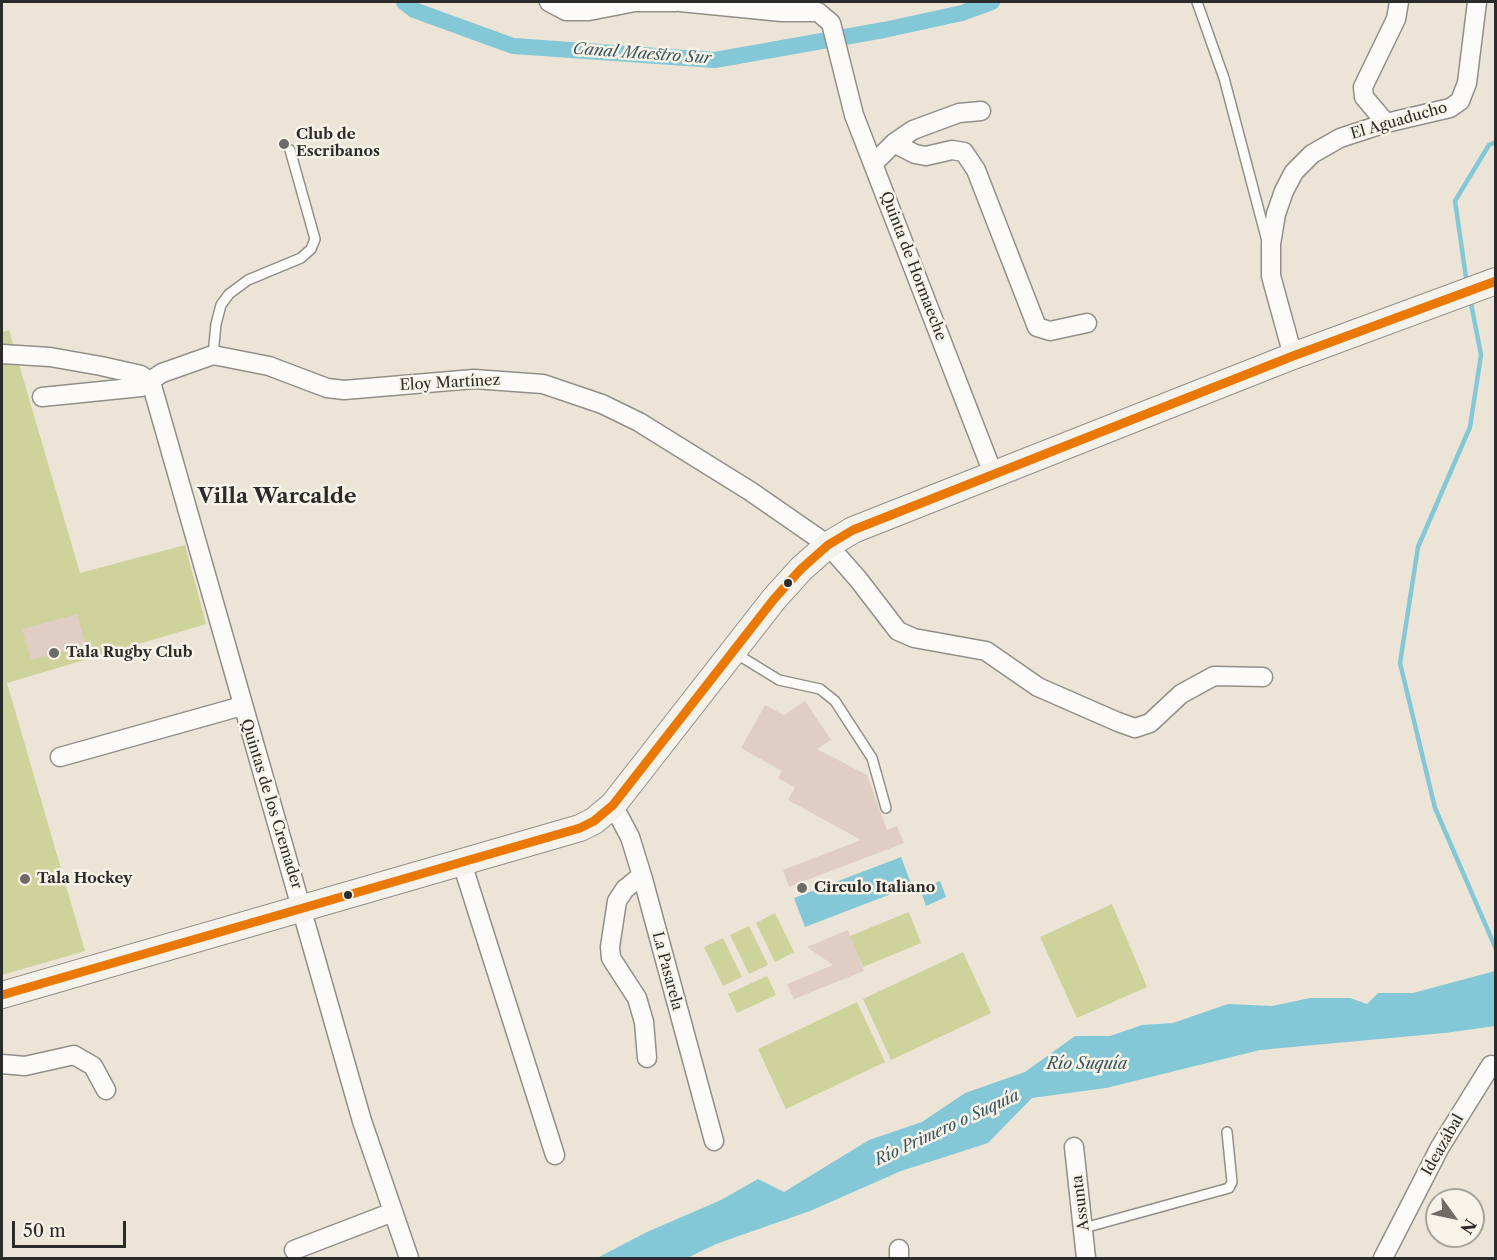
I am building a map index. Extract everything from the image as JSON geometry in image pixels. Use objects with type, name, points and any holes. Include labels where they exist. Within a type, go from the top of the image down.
[{"type":"main road","points":[[2,995],[567,833],[594,821],[612,805],[788,584],[828,545],[853,530],[1293,356],[1490,283]]},
{"type":"street","points":[[549,2],[566,11],[589,11],[635,2],[678,2]]},
{"type":"street","name":"Quinta de Hormaeche","points":[[678,2],[782,12],[818,12],[829,20],[854,115],[994,476]]},
{"type":"street","points":[[1386,123],[1364,97],[1363,87],[1396,19],[1399,2]]},
{"type":"street","name":"El Aguaducho","points":[[1293,356],[1279,312],[1271,276],[1276,214],[1284,191],[1294,172],[1312,154],[1340,138],[1386,123],[1450,108],[1460,101],[1467,83],[1477,2]]},
{"type":"street","points":[[874,163],[894,143],[913,130],[959,113],[981,111]]},
{"type":"street","points":[[894,143],[915,154],[926,156],[952,150],[964,152],[976,170],[1037,327],[1050,331],[1087,323]]},
{"type":"street","points":[[2,354],[50,357],[101,366],[141,375],[151,382]]},
{"type":"street","points":[[42,397],[128,390],[151,382],[162,373],[213,355]]},
{"type":"street","name":"Eloy Martínez","points":[[213,355],[270,366],[327,388],[344,390],[474,379],[543,384],[569,392],[639,422],[750,491],[828,545],[858,579],[898,631],[914,638],[986,651],[1038,687],[1134,728],[1150,723],[1181,694],[1214,676],[1263,677]]},
{"type":"street","name":"Quintas de los Cremader","points":[[151,382],[362,1120],[409,1258]]},
{"type":"street","points":[[60,757],[242,706]]},
{"type":"street","name":"La Pasarela","points":[[612,805],[630,837],[642,876],[714,1141]]},
{"type":"street","points":[[462,863],[555,1155]]},
{"type":"street","points":[[642,876],[625,889],[617,901],[610,947],[611,958],[637,998],[644,1022],[647,1058]]},
{"type":"street","points":[[2,1064],[25,1066],[74,1055],[93,1066],[106,1090]]},
{"type":"street","name":"Ideazábal","points":[[1383,1258],[1440,1147],[1491,1065]]},
{"type":"street","name":"Assunta","points":[[1074,1147],[1086,1258]]},
{"type":"street","points":[[294,1250],[393,1212]]},
{"type":"lane","points":[[1197,2],[1224,78],[1271,255]]},
{"type":"lane","points":[[213,355],[216,324],[221,305],[229,294],[248,280],[301,258],[311,249],[315,239],[290,150]]},
{"type":"lane","points":[[733,652],[779,680],[820,689],[836,701],[872,758],[886,808]]},
{"type":"lane","points":[[1084,1228],[1228,1188],[1232,1182],[1227,1132]]},
{"type":"green space","name":"Tala Rugby Club","points":[[9,330],[80,573],[185,545],[206,624],[7,683],[85,951],[2,975],[2,332]]},
{"type":"green space","points":[[1112,904],[1147,987],[1077,1018],[1040,937]]},
{"type":"green space","points":[[909,912],[921,943],[863,967],[850,936]]},
{"type":"green space","points":[[775,913],[794,952],[775,962],[756,923]]},
{"type":"green space","points":[[749,926],[768,965],[749,974],[730,935]]},
{"type":"green space","points":[[723,938],[742,977],[723,986],[704,947]]},
{"type":"green space","points":[[963,952],[991,1013],[891,1060],[863,999]]},
{"type":"green space","points":[[767,976],[776,995],[737,1013],[728,994]]},
{"type":"green space","points":[[857,1002],[885,1062],[786,1109],[758,1049]]},
{"type":"water","points":[[901,857],[912,886],[805,927],[794,898]]},
{"type":"water","points":[[940,881],[946,897],[926,906],[920,889]]},
{"type":"water","name":"Río Suquía","points":[[1495,971],[1495,1026],[1445,1033],[1260,1050],[1106,1088],[1032,1098],[988,1143],[901,1171],[810,1211],[716,1244],[687,1258],[597,1258],[647,1232],[721,1200],[758,1179],[784,1192],[869,1140],[922,1122],[965,1093],[1025,1072],[1075,1036],[1110,1036],[1142,1025],[1173,1023],[1228,1004],[1272,1006],[1310,998],[1350,998],[1367,1004],[1378,993],[1413,993]]},
{"type":"building","points":[[77,614],[86,645],[31,660],[22,629]]},
{"type":"building","points":[[805,701],[831,740],[817,749],[867,775],[887,830],[897,826],[904,843],[789,887],[783,870],[861,840],[788,800],[795,787],[778,778],[782,771],[741,748],[765,705],[784,715]]},
{"type":"building","points":[[848,930],[864,971],[794,999],[787,984],[833,965],[807,947]]},
{"type":"waterway","name":"Canal Maestro Sur","points":[[404,2],[414,10],[513,46],[715,60],[884,30],[962,13],[992,2]]},
{"type":"waterway","points":[[1467,284],[1455,201],[1489,145],[1496,142]]},
{"type":"waterway","points":[[1470,298],[1481,355],[1470,427],[1418,547],[1400,663],[1435,808],[1496,949]]},
{"type":"transit line","points":[[2,995],[580,828],[594,821],[613,805],[774,599],[801,569],[828,545],[853,530],[1293,356],[1496,281]]},
{"type":"place","name":"Club de Escribanos","points":[[284,144]]},
{"type":"place","name":"Tala Rugby Club","points":[[54,653]]},
{"type":"place","name":"Tala Hockey","points":[[25,879]]},
{"type":"place","name":"Circulo Italiano","points":[[802,888]]},
{"type":"district","name":"Villa Warcalde","points":[[277,497]]},
{"type":"water label","name":"Río Primero o Suquía","points":[[947,1128]]}]
